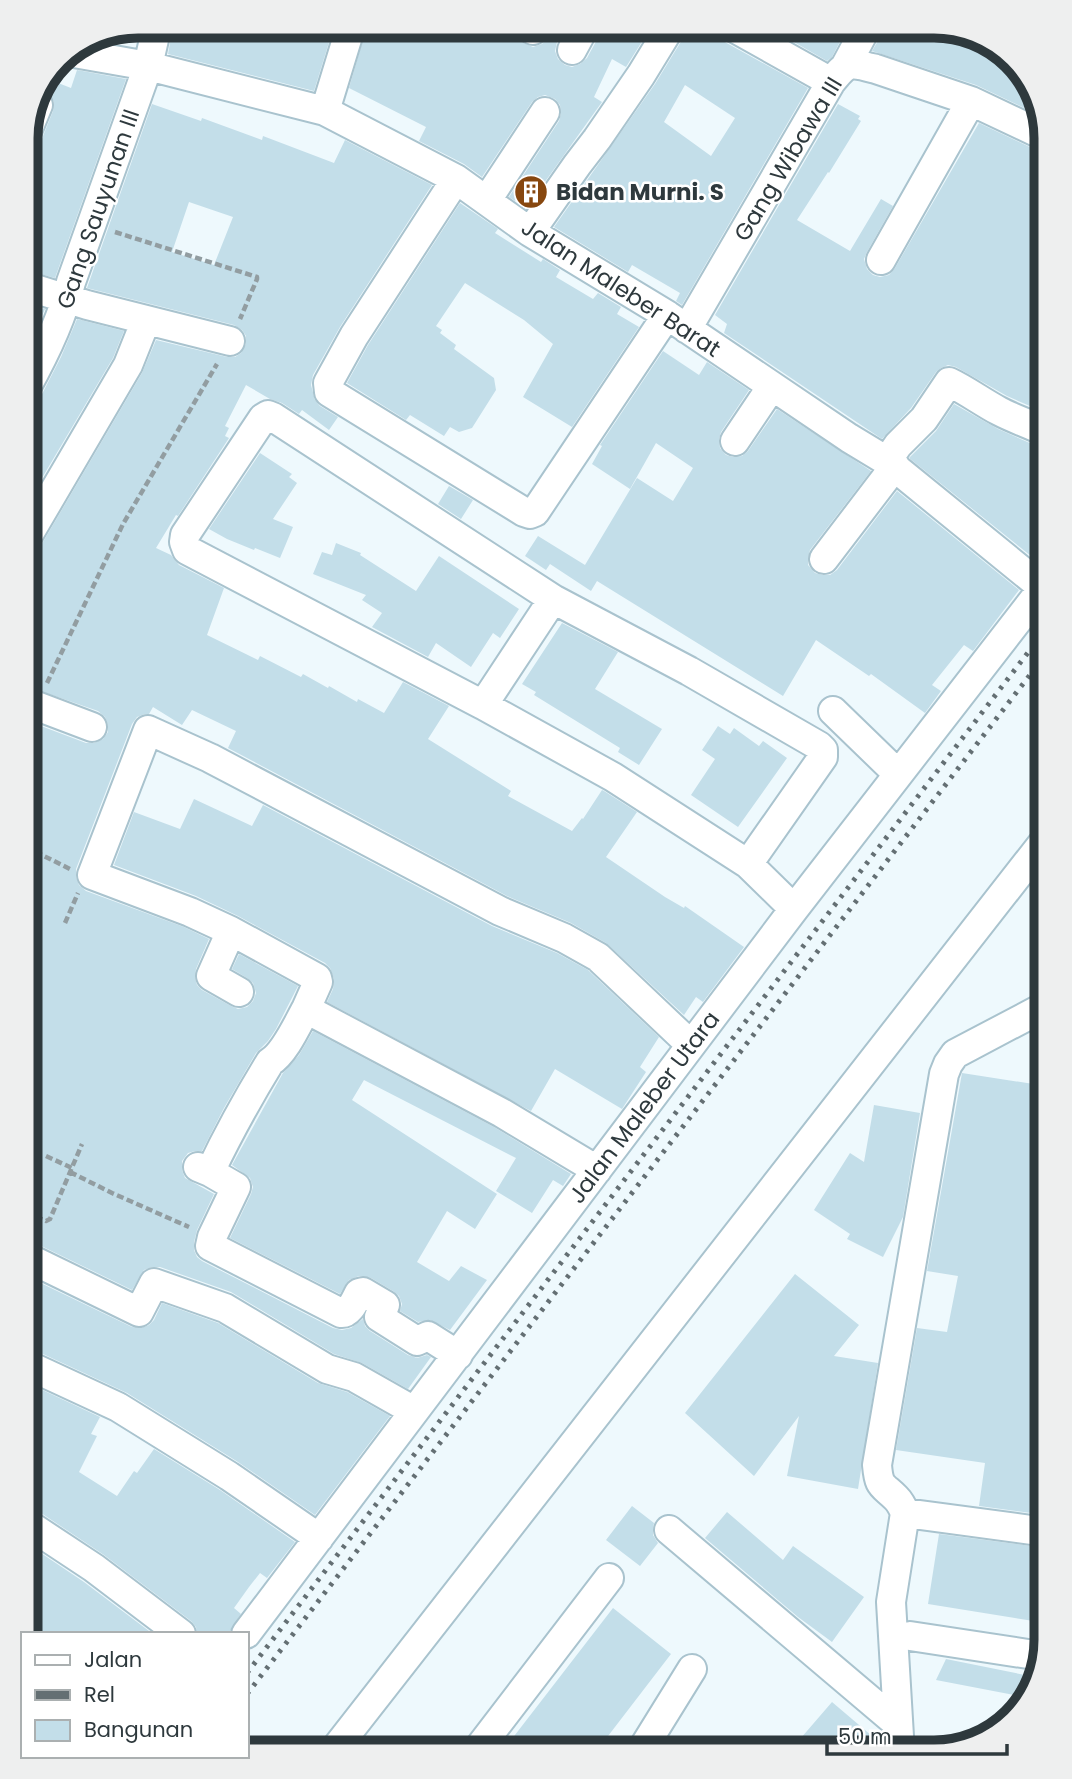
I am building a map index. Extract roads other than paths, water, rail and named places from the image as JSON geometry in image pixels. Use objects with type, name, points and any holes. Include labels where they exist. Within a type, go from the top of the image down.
[{"type":"street","name":"Gang Sauyunan III","points":[[39,365],[67,299],[148,66],[154,38]]},
{"type":"street","points":[[325,111],[347,38]]},
{"type":"street","points":[[530,232],[597,139],[663,39]]},
{"type":"street","points":[[760,39],[839,74],[859,39]]},
{"type":"street","name":"Jalan Maleber Barat","points":[[85,54],[148,66],[325,111],[456,179],[530,232],[677,322],[891,463],[1034,578]]},
{"type":"street","name":"Gang Wibawa III","points":[[456,179],[354,336],[328,383],[329,392],[530,514],[677,322],[839,74],[862,66],[876,69],[971,101],[1033,131]]},
{"type":"street","points":[[881,260],[971,101]]},
{"type":"street","points":[[486,200],[545,112]]},
{"type":"street","points":[[39,290],[230,341]]},
{"type":"street","points":[[39,517],[128,365],[146,320]]},
{"type":"street","points":[[824,559],[891,463],[898,445],[924,419],[949,382],[1034,426]]},
{"type":"street","points":[[735,441],[772,386]]},
{"type":"street","points":[[748,864],[823,757],[823,750],[819,746],[689,671],[553,599],[268,415],[260,422],[186,535],[184,542],[187,550],[483,705],[613,777],[748,864],[794,909]]},
{"type":"street","points":[[483,705],[553,599]]},
{"type":"street","name":"Jalan Maleber Utara","points":[[248,1632],[794,909],[1034,599]]},
{"type":"street","points":[[39,707],[92,727]]},
{"type":"street","points":[[833,712],[898,774]]},
{"type":"street","points":[[458,1355],[428,1336],[417,1341],[379,1317],[385,1305],[367,1293],[359,1293],[348,1311],[341,1313],[210,1246],[236,1187],[204,1169],[306,1009],[318,982],[317,978],[231,931],[190,912],[88,875],[148,730],[209,758],[500,911],[564,938],[598,957],[691,1045]]},
{"type":"street","points":[[342,1740],[1034,854]]},
{"type":"street","points":[[231,931],[211,975],[239,992]]},
{"type":"street","points":[[306,1009],[502,1113],[597,1170]]},
{"type":"street","points":[[899,1740],[891,1602],[905,1513],[898,1500],[883,1488],[878,1479],[877,1465],[944,1074],[955,1054],[1034,1012]]},
{"type":"street","points":[[38,1262],[139,1312],[154,1283],[225,1308],[327,1369],[354,1377],[414,1411]]},
{"type":"street","points":[[38,1370],[118,1408],[229,1476],[318,1538]]},
{"type":"street","points":[[905,1513],[1034,1530]]},
{"type":"street","points":[[669,1530],[898,1724]]},
{"type":"street","points":[[38,1532],[94,1568],[178,1632]]},
{"type":"street","points":[[485,1740],[609,1578]]},
{"type":"street","points":[[910,1636],[1033,1655]]},
{"type":"street","points":[[648,1740],[692,1670]]},
{"type":"railway","points":[[248,1672],[1034,645]]},
{"type":"railway","points":[[248,1693],[1034,670]]},
{"type":"place","name":"Bidan Murni. S","points":[[531,192]]}]
